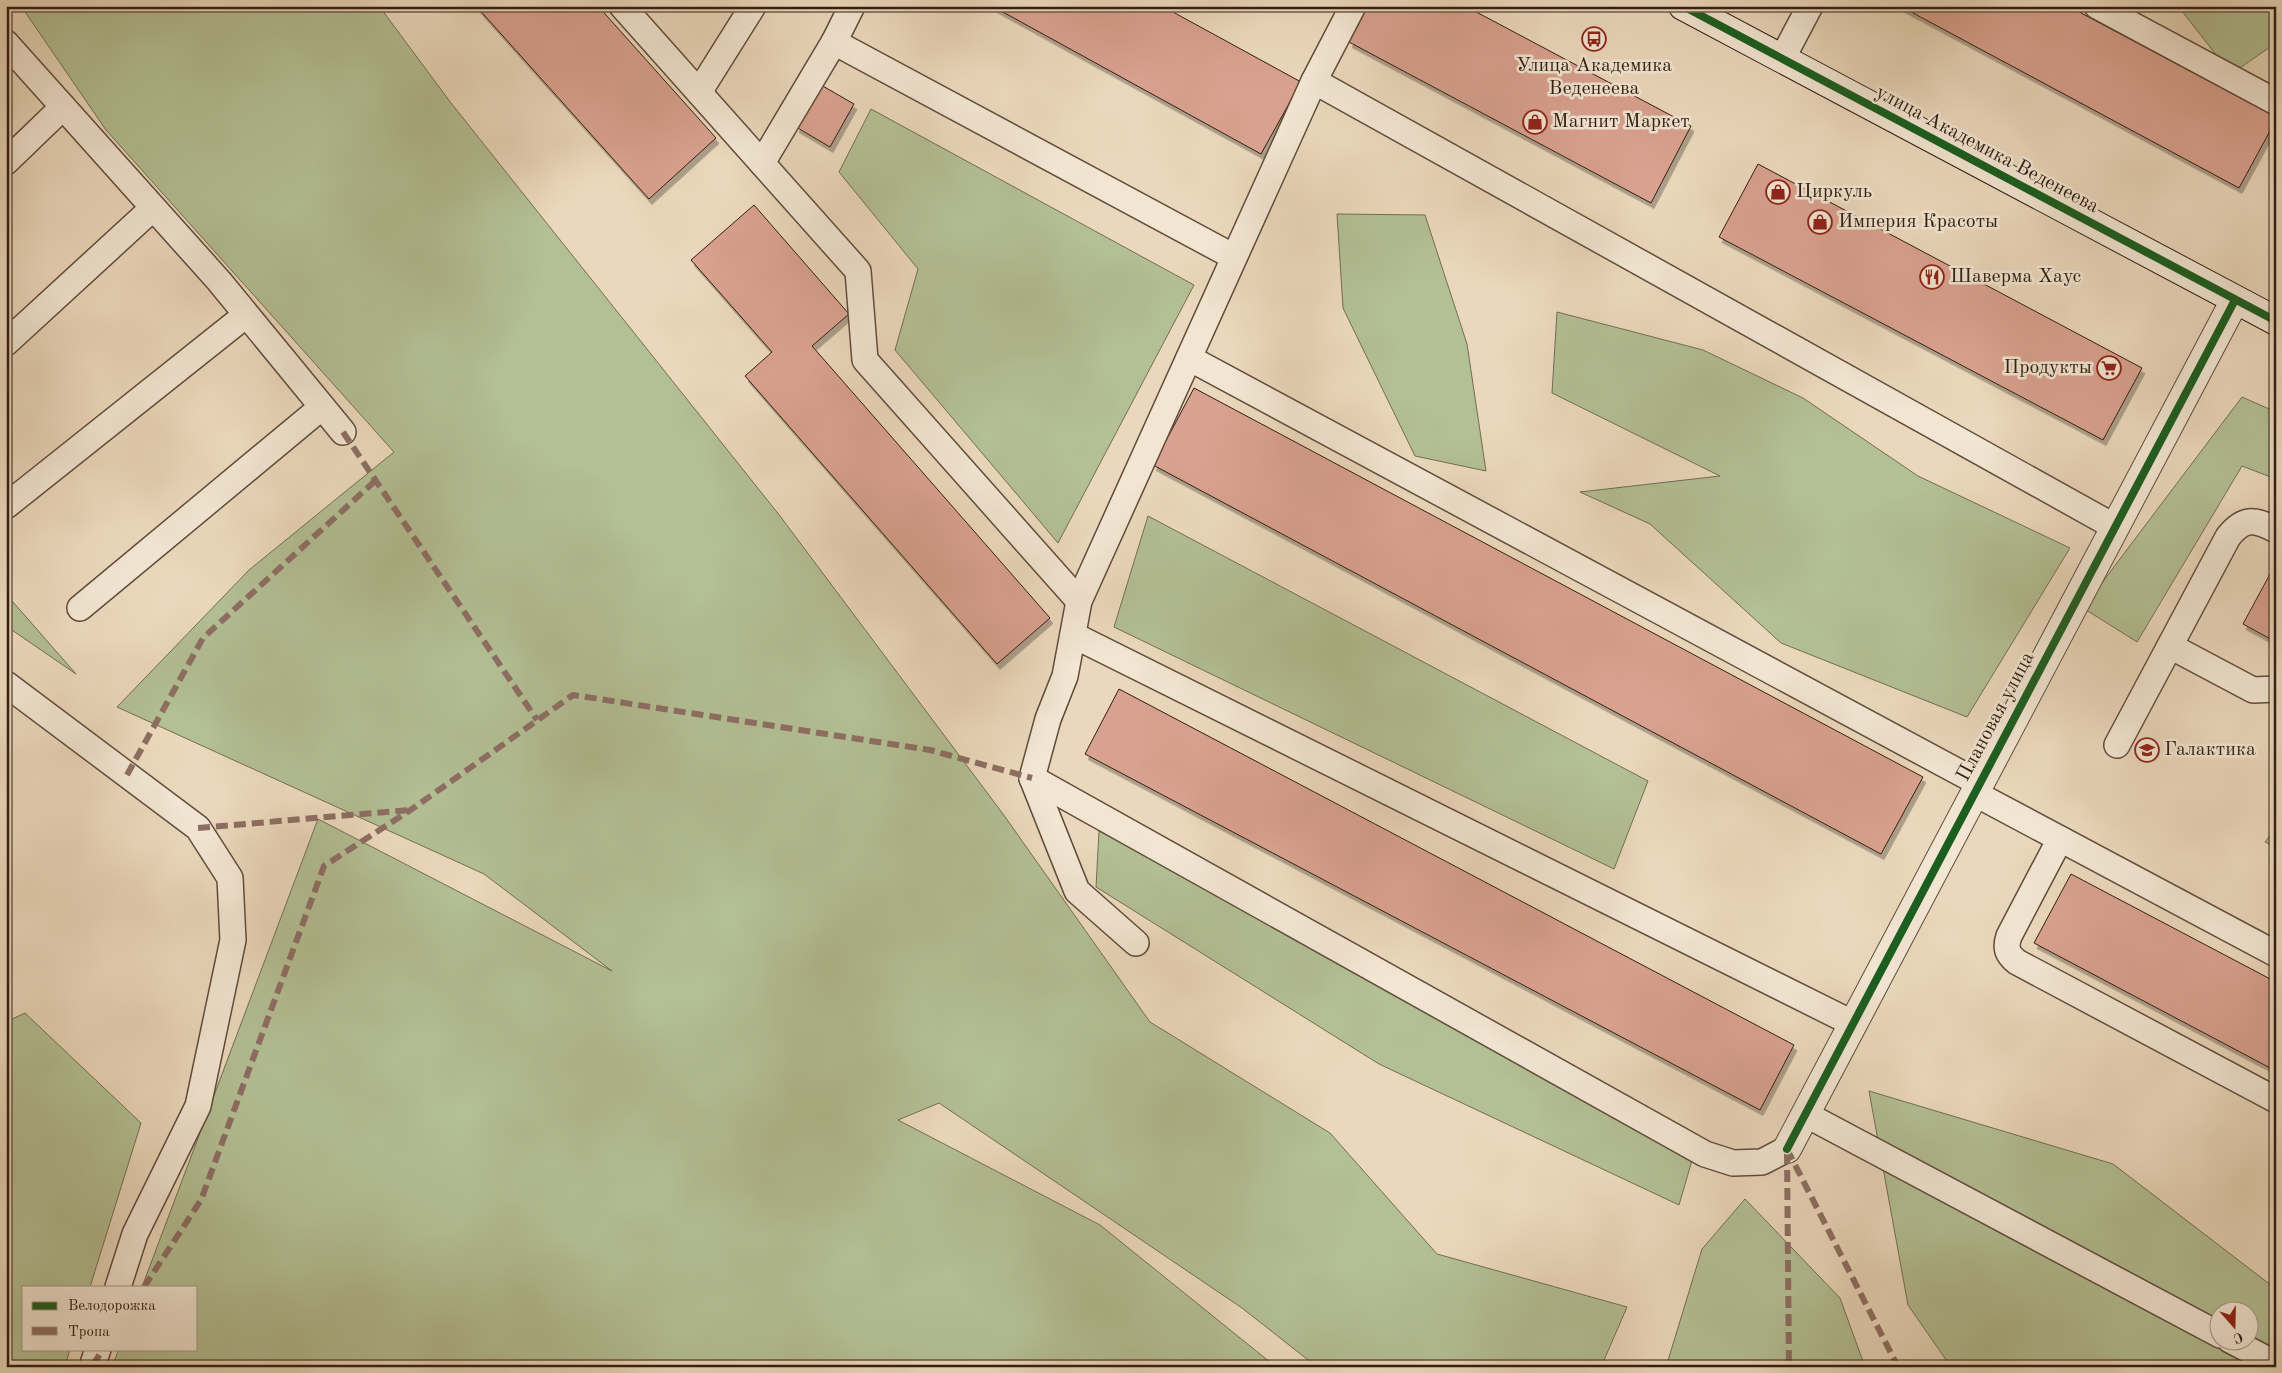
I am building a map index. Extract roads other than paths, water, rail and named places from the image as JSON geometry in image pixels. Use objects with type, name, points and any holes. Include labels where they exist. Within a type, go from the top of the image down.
[{"type":"street","name":"улица Академика Веденеева","points":[[1683,6],[2276,321]]},
{"type":"street","name":"Плановая улица","points":[[1787,1149],[2235,300]]},
{"type":"lane","points":[[622,6],[858,271],[865,360],[1079,601]]},
{"type":"lane","points":[[699,92],[753,6]]},
{"type":"lane","points":[[762,163],[834,42],[852,6]]},
{"type":"lane","points":[[1136,943],[1077,891],[1032,778],[1048,720],[1065,676],[1079,601],[1314,81],[1353,6]]},
{"type":"lane","points":[[1782,59],[1810,6]]},
{"type":"lane","points":[[2097,6],[2276,102]]},
{"type":"lane","points":[[834,42],[1234,257]]},
{"type":"lane","points":[[6,43],[219,281],[343,432]]},
{"type":"lane","points":[[1314,81],[2114,527]]},
{"type":"lane","points":[[6,162],[63,108]]},
{"type":"lane","points":[[6,343],[153,208]]},
{"type":"lane","points":[[6,506],[246,315]]},
{"type":"lane","points":[[1189,358],[1977,788],[2060,839],[2276,954]]},
{"type":"lane","points":[[80,608],[322,407]]},
{"type":"lane","points":[[2117,745],[2228,537],[2238,525],[2251,521],[2265,524],[2276,530]]},
{"type":"lane","points":[[1073,636],[1852,1023]]},
{"type":"lane","points":[[2170,646],[2252,690],[2276,689]]},
{"type":"lane","points":[[6,684],[198,828],[230,878],[232,940],[198,1106],[135,1234],[118,1286]]},
{"type":"lane","points":[[1032,778],[1705,1154],[1733,1163],[1762,1162],[1787,1149]]},
{"type":"lane","points":[[2060,839],[2009,936],[2006,946],[2009,955],[2017,962],[2276,1100]]},
{"type":"lane","points":[[1805,1114],[2210,1330]]},
{"type":"lane","points":[[92,1367],[98,1350]]},
{"type":"lane","points":[[2249,1350],[2276,1364]]},
{"type":"place","name":"Улица Академика Веденеева","points":[[1594,39]]},
{"type":"place","name":"Магнит Маркет","points":[[1535,122]]},
{"type":"place","name":"Циркуль","points":[[1778,192]]},
{"type":"place","name":"Империя Красоты","points":[[1820,222]]},
{"type":"place","name":"Шаверма Хаус","points":[[1932,277]]},
{"type":"place","name":"Продукты","points":[[2109,368]]},
{"type":"place","name":"Галактика","points":[[2147,750]]}]
